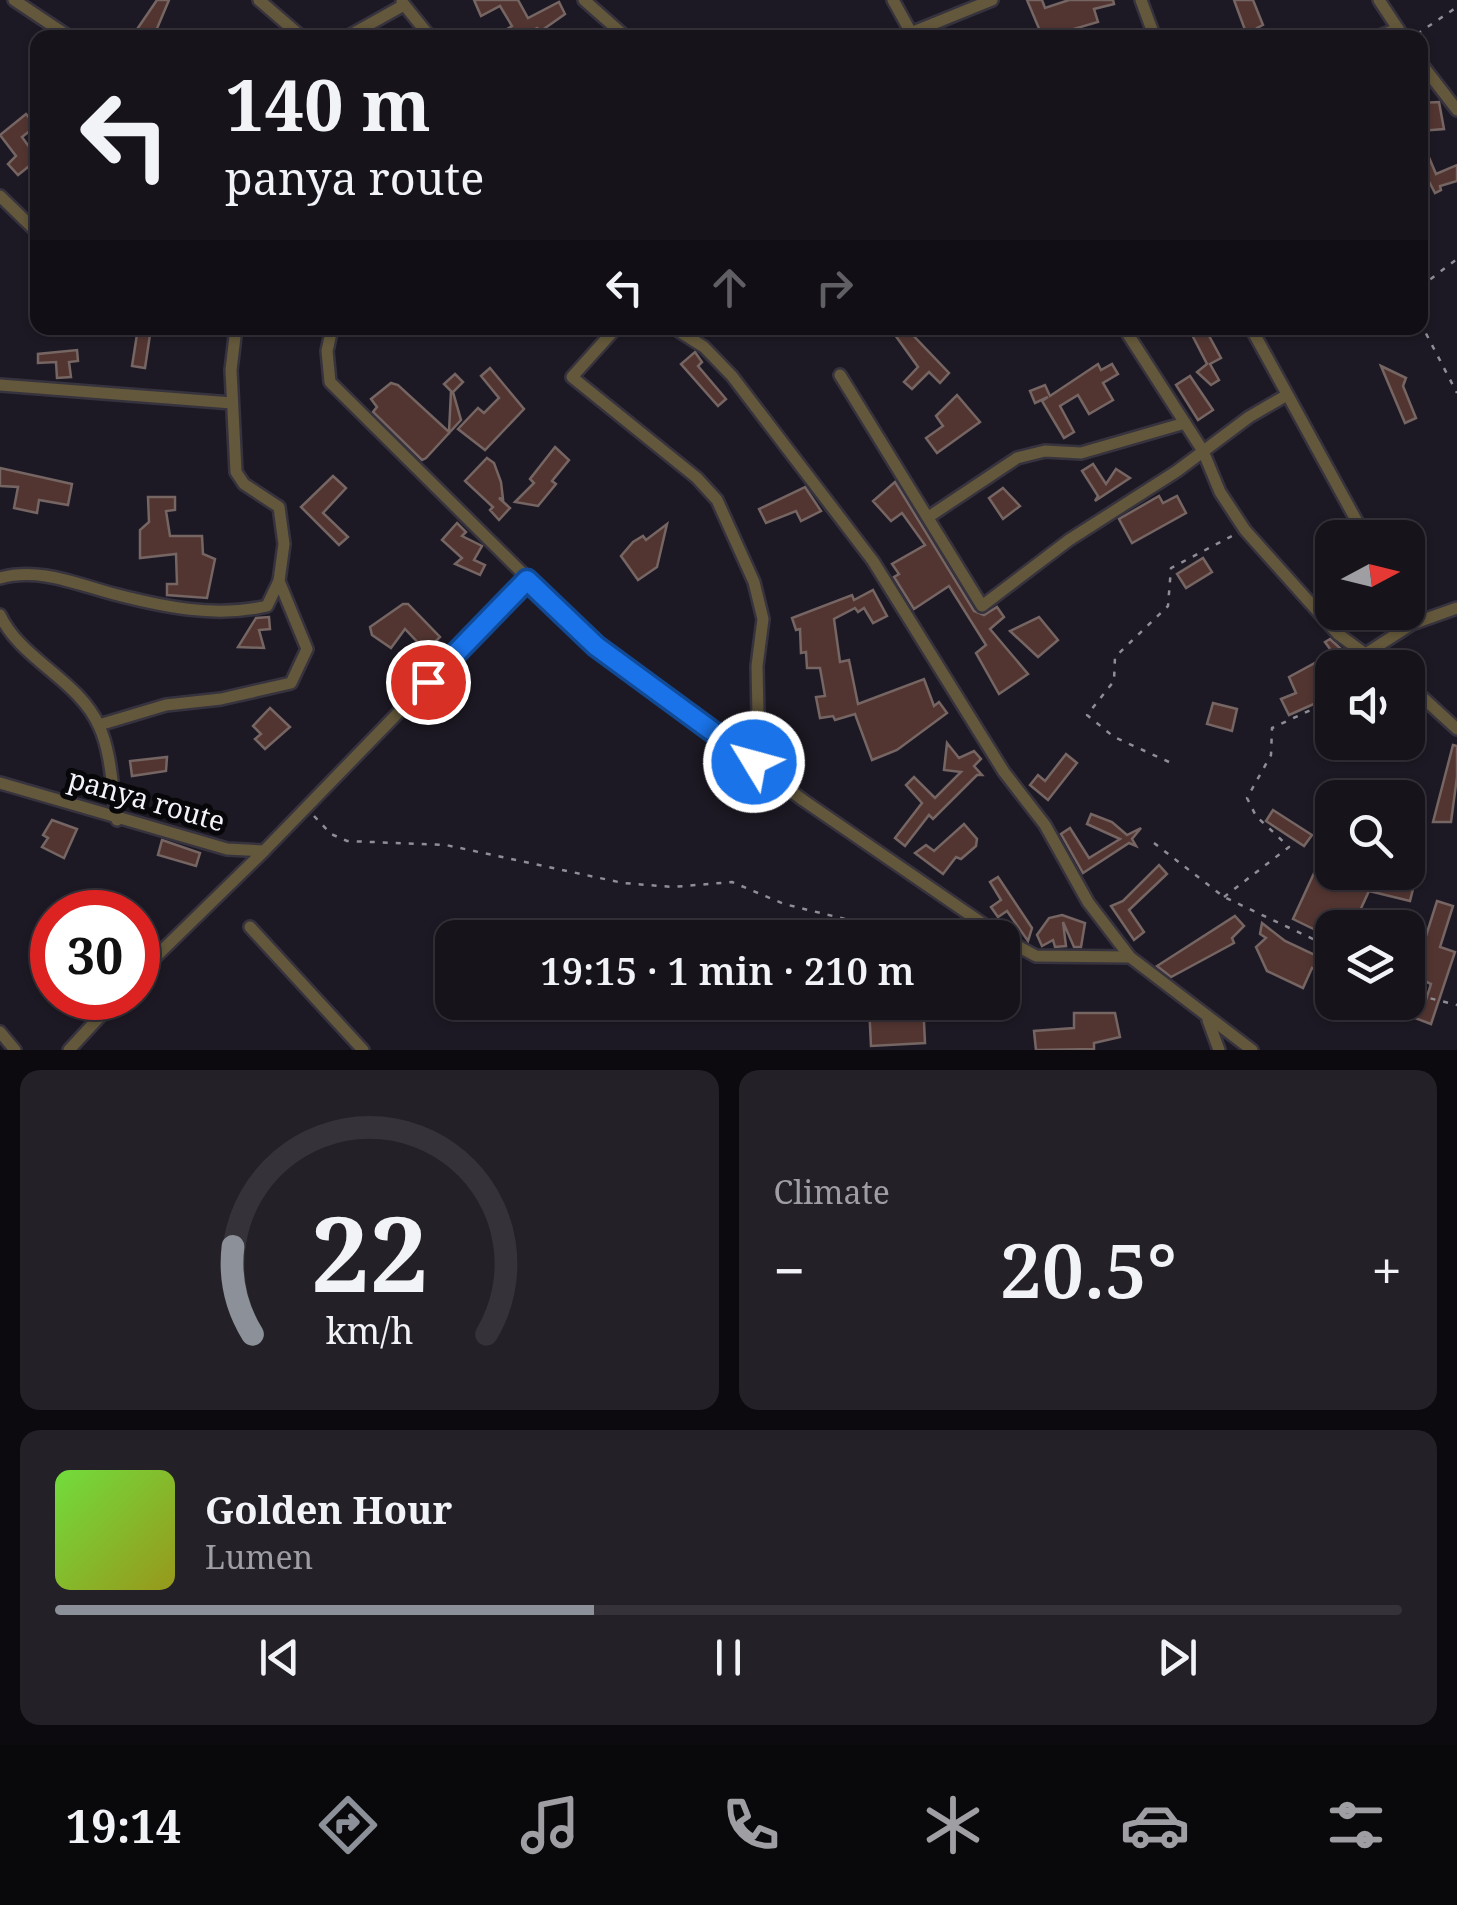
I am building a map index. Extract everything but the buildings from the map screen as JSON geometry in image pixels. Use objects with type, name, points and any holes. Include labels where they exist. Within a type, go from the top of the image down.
[{"type":"street","points":[[14,0],[59,30]]},
{"type":"street","points":[[259,0],[295,30]]},
{"type":"street","points":[[584,0],[618,30]]},
{"type":"street","points":[[893,0],[911,30]]},
{"type":"street","points":[[925,30],[992,0]]},
{"type":"street","points":[[1141,0],[1152,30]]},
{"type":"street","points":[[1379,0],[1399,30]]},
{"type":"street","points":[[358,30],[402,2],[425,30]]},
{"type":"street","points":[[1428,72],[1457,110]]},
{"type":"street","points":[[0,196],[30,226]]},
{"type":"street","points":[[0,578],[46,575],[141,600],[223,613],[267,606],[279,581],[282,516],[272,500],[244,484],[236,472],[232,403],[236,335]]},
{"type":"street","points":[[330,335],[327,350],[330,382],[596,646],[803,800],[1008,941],[1036,956],[1130,957]]},
{"type":"street","points":[[610,335],[572,376],[697,478],[717,500],[754,582],[763,620],[757,666],[758,716],[730,743]]},
{"type":"street","points":[[685,335],[704,347],[732,376],[873,562],[1004,772],[1044,826],[1088,902],[1130,957],[1252,1050]]},
{"type":"street","points":[[1128,335],[1203,451],[1220,492],[1245,530],[1338,634],[1362,650]]},
{"type":"street","points":[[1255,335],[1356,520]]},
{"type":"street","points":[[840,375],[982,606],[1249,416],[1287,396]]},
{"type":"street","points":[[0,385],[232,403]]},
{"type":"street","points":[[930,516],[1018,458],[1044,452],[1081,452],[1185,423]]},
{"type":"street","points":[[160,953],[284,835],[304,806],[357,757],[527,580]]},
{"type":"street","points":[[99,726],[166,705],[221,699],[292,683],[307,649],[279,581]]},
{"type":"street","points":[[1425,615],[1457,608]]},
{"type":"street","points":[[0,615],[8,633],[58,677],[99,726],[116,820]]},
{"type":"street","points":[[1370,650],[1394,630]]},
{"type":"street","points":[[1425,700],[1457,729]]},
{"type":"street","name":"panya route","points":[[0,783],[116,820],[227,849],[264,851]]},
{"type":"street","points":[[250,926],[363,1050]]},
{"type":"street","points":[[69,1050],[96,1020]]},
{"type":"street","points":[[1208,1020],[1219,1050]]},
{"type":"street","points":[[0,1032],[15,1050]]},
{"type":"path","points":[[1424,30],[1457,7]]},
{"type":"path","points":[[1428,282],[1457,259]]},
{"type":"path","points":[[1427,335],[1457,393]]},
{"type":"path","points":[[1169,762],[1114,737],[1087,714],[1114,681],[1115,657],[1168,606],[1170,568],[1245,530]]},
{"type":"path","points":[[1224,897],[1289,847],[1256,816],[1247,798],[1271,754],[1272,728],[1315,708]]},
{"type":"path","points":[[304,806],[331,834],[347,841],[446,845],[622,883],[673,887],[732,882],[784,904],[898,932],[964,916]]},
{"type":"path","points":[[1154,844],[1224,897],[1315,940]]},
{"type":"path","points":[[1425,997],[1457,1004]]},
{"type":"route","points":[[428,682],[527,580],[596,646],[754,762]]}]
